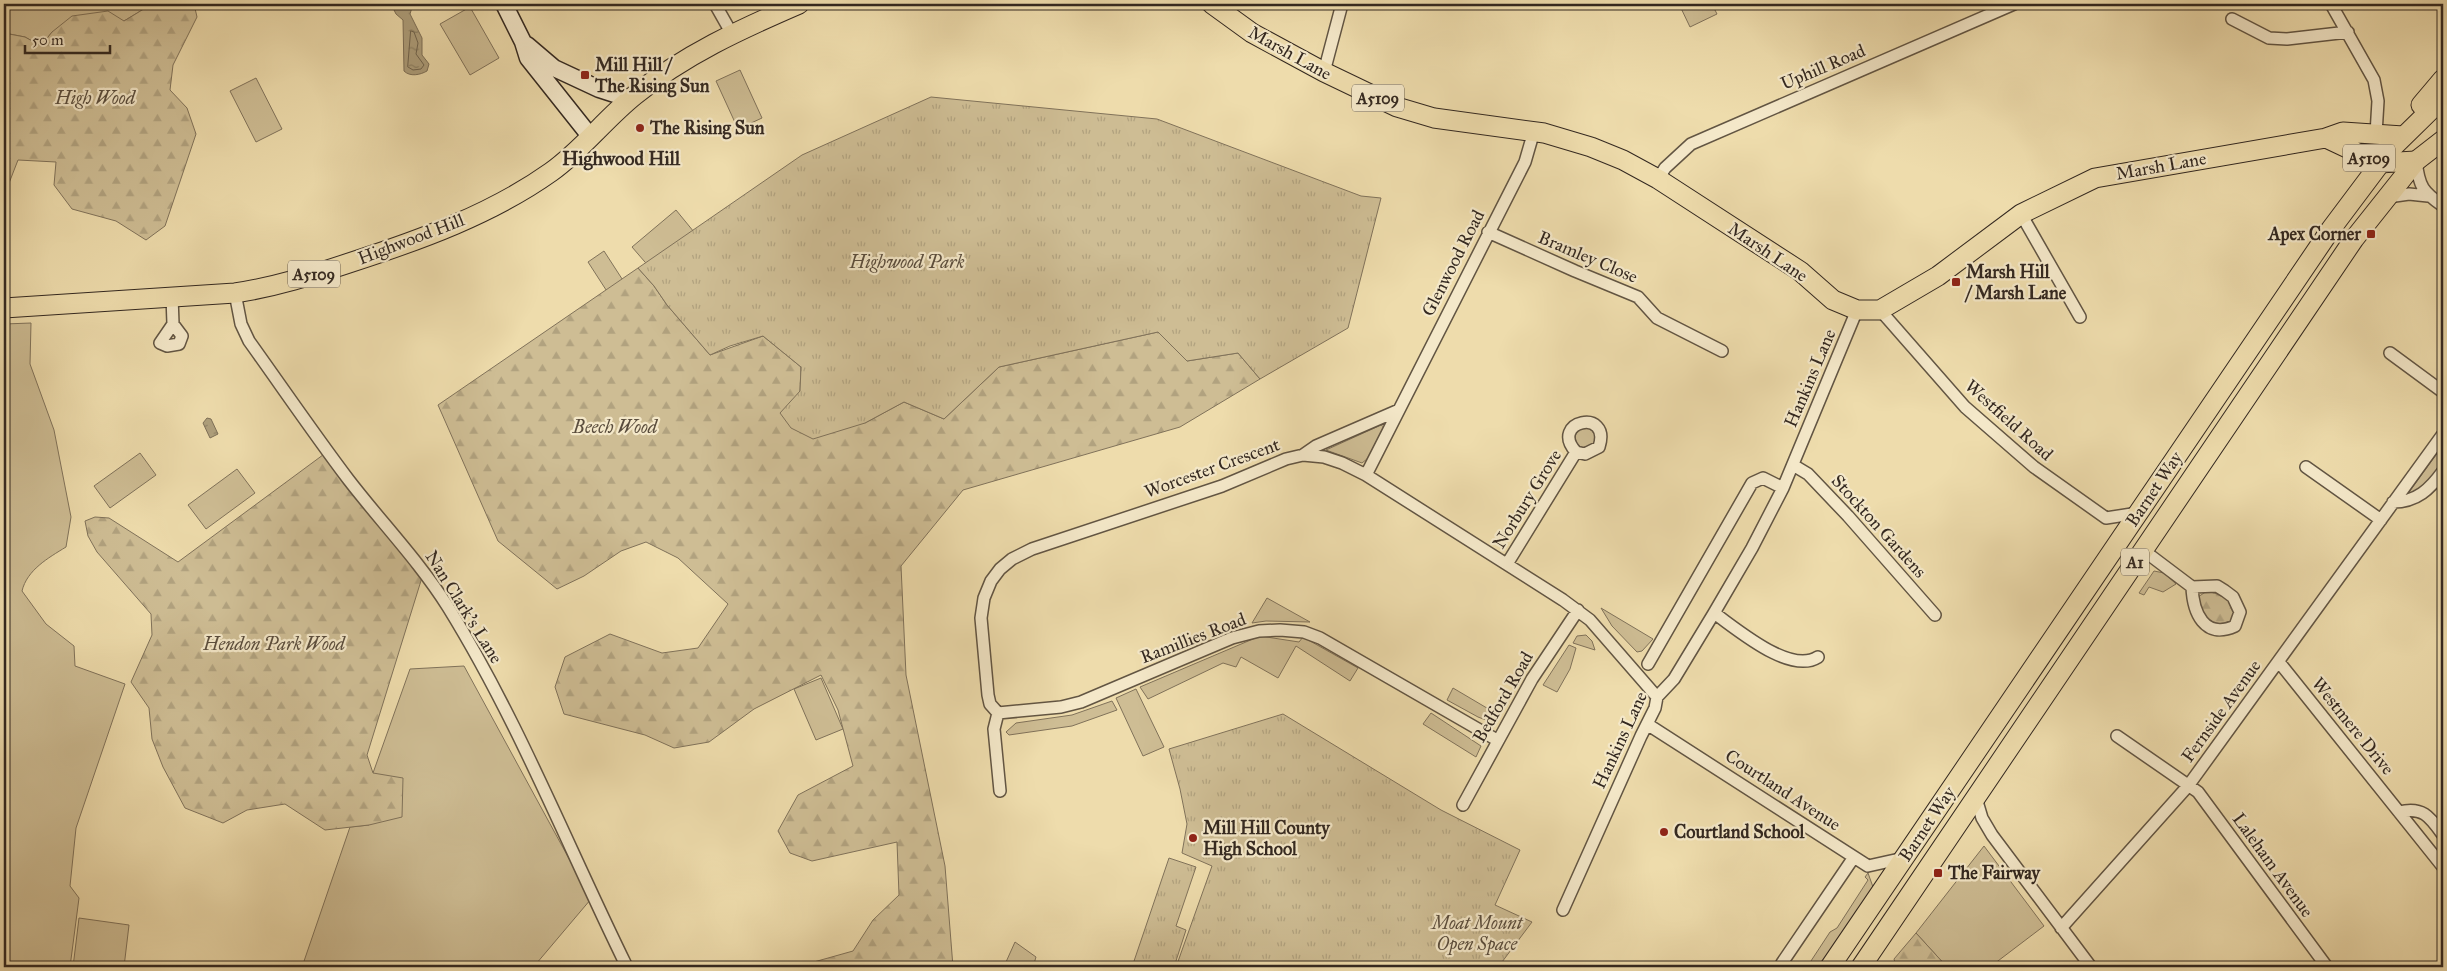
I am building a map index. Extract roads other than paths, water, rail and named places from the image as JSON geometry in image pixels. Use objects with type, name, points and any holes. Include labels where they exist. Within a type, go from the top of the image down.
[{"type":"main road","points":[[504,4],[523,42],[528,58],[590,136]]},
{"type":"main road","name":"A5109","points":[[590,136],[630,99],[677,65],[732,34],[800,4]]},
{"type":"main road","name":"Marsh Lane","points":[[1212,4],[1252,33],[1324,72],[1397,107],[1434,118],[1534,131],[1564,138],[1612,154],[1658,179],[1800,271],[1833,300],[1857,310],[1880,310],[1938,276],[2021,214],[2095,178],[2326,138],[2344,132],[2403,136]]},
{"type":"main road","points":[[523,42],[554,68],[599,89],[630,99]]},
{"type":"main road","name":"A1","points":[[2403,136],[2409,118],[2443,79]]},
{"type":"main road","points":[[599,89],[613,114]]},
{"type":"main road","name":"Barnet Way","points":[[1830,967],[2331,229],[2379,163],[2403,136],[2443,98]]},
{"type":"main road","name":"Highwood Hill","points":[[4,308],[235,293],[286,283],[421,239],[492,206],[549,173],[564,162],[590,136]]},
{"type":"main road","name":"A5109","points":[[2326,138],[2379,163],[2416,161]]},
{"type":"main road","name":"Barnet Way","points":[[1861,967],[2354,239],[2416,161],[2443,140]]},
{"type":"street","points":[[715,4],[732,34]]},
{"type":"street","points":[[1324,72],[1342,4]]},
{"type":"street","name":"Uphill Road","points":[[1658,179],[1665,168],[1691,144],[2014,4]]},
{"type":"street","points":[[2331,4],[2374,80],[2378,100],[2376,134]]},
{"type":"street","points":[[2232,19],[2269,38],[2287,39],[2348,32]]},
{"type":"street","name":"Glenwood Road","points":[[1366,475],[1525,162],[1534,131]]},
{"type":"street","points":[[2416,161],[2419,183],[2428,196],[2443,206]]},
{"type":"street","points":[[2386,198],[2409,194],[2428,196]]},
{"type":"street","points":[[2021,214],[2080,317]]},
{"type":"street","name":"Bramley Close","points":[[1488,232],[1575,271],[1638,296],[1657,318],[1722,351]]},
{"type":"street","name":"Nan Clark's Lane","points":[[235,293],[241,324],[249,341],[349,480],[424,571],[448,607],[540,781],[582,874],[626,964]]},
{"type":"street","points":[[172,296],[173,324]]},
{"type":"street","name":"Hankins Lane","points":[[1563,910],[1655,708],[1657,697],[1674,679],[1714,613],[1752,548],[1783,488],[1857,310]]},
{"type":"street","name":"Westfield Road","points":[[1880,310],[1965,407],[2034,467],[2106,518],[2138,513]]},
{"type":"street","points":[[2390,353],[2443,392]]},
{"type":"street","points":[[1304,455],[1316,446],[1399,410]]},
{"type":"street","name":"Fernside Avenue","points":[[2061,928],[2188,786],[2443,434]]},
{"type":"street","name":"Norbury Grove","points":[[1507,564],[1576,452]]},
{"type":"street","name":"Worcester Crescent","points":[[998,713],[990,704],[988,695],[981,618],[984,598],[991,580],[1000,569],[1012,559],[1032,549],[1222,486],[1286,458],[1304,455],[1324,457],[1342,463],[1366,475],[1578,610],[1590,620],[1657,697]]},
{"type":"street","name":"Stockton Gardens","points":[[1793,465],[1808,474],[1842,509],[1935,615]]},
{"type":"street","points":[[2306,467],[2381,520]]},
{"type":"street","points":[[2394,502],[2408,502],[2421,495],[2433,486],[2443,471]]},
{"type":"street","points":[[1648,664],[1752,483],[1763,478],[1783,488]]},
{"type":"street","points":[[2143,550],[2192,587],[2217,586],[2233,597],[2240,612],[2234,626],[2220,631],[2211,628],[2202,621],[2193,606],[2192,587]]},
{"type":"street","name":"Bedford Road","points":[[1463,805],[1532,679],[1578,610]]},
{"type":"street","points":[[1714,613],[1784,658],[1803,662],[1812,661],[1818,657]]},
{"type":"street","name":"Ramillies Road","points":[[998,713],[1061,707],[1081,702],[1232,638],[1259,631],[1280,630],[1304,632],[1320,638],[1498,740]]},
{"type":"street","name":"Westmere Drive","points":[[2279,662],[2443,866]]},
{"type":"street","points":[[998,713],[994,729],[1000,790]]},
{"type":"street","name":"Courtland Avenue","points":[[1647,724],[1868,866],[1904,858]]},
{"type":"street","name":"Laleham Avenue","points":[[2118,736],[2198,792],[2327,967]]},
{"type":"street","points":[[1976,798],[1982,818],[1992,835],[2091,967]]},
{"type":"street","points":[[2399,812],[2410,809],[2421,811],[2430,817],[2443,834]]},
{"type":"street","points":[[1782,963],[1854,858]]},
{"type":"water","points":[[391,4],[413,4],[410,14],[422,38],[422,55],[429,64],[427,71],[421,74],[409,74],[404,71],[403,20],[396,14]]},
{"type":"water","points":[[207,418],[211,419],[218,434],[210,438],[203,423]]},
{"type":"place","name":"Mill Hill / The Rising Sun","points":[[585,75]]},
{"type":"place","name":"The Rising Sun","points":[[640,128]]},
{"type":"place","name":"Apex Corner","points":[[2371,234]]},
{"type":"place","name":"Marsh Hill / Marsh Lane","points":[[1956,282]]},
{"type":"place","name":"Courtland School","points":[[1664,832]]},
{"type":"place","name":"Mill Hill County High School","points":[[1193,838]]},
{"type":"place","name":"The Fairway","points":[[1938,873]]},
{"type":"district","name":"Highwood Hill","points":[[621,158]]},
{"type":"park label","name":"High Wood","points":[[95,98]]},
{"type":"park label","name":"Highwood Park","points":[[907,262]]},
{"type":"park label","name":"Beech Wood","points":[[615,427]]},
{"type":"park label","name":"Hendon Park Wood","points":[[274,644]]},
{"type":"park label","name":"Moat Mount Open Space","points":[[1477,933]]}]
